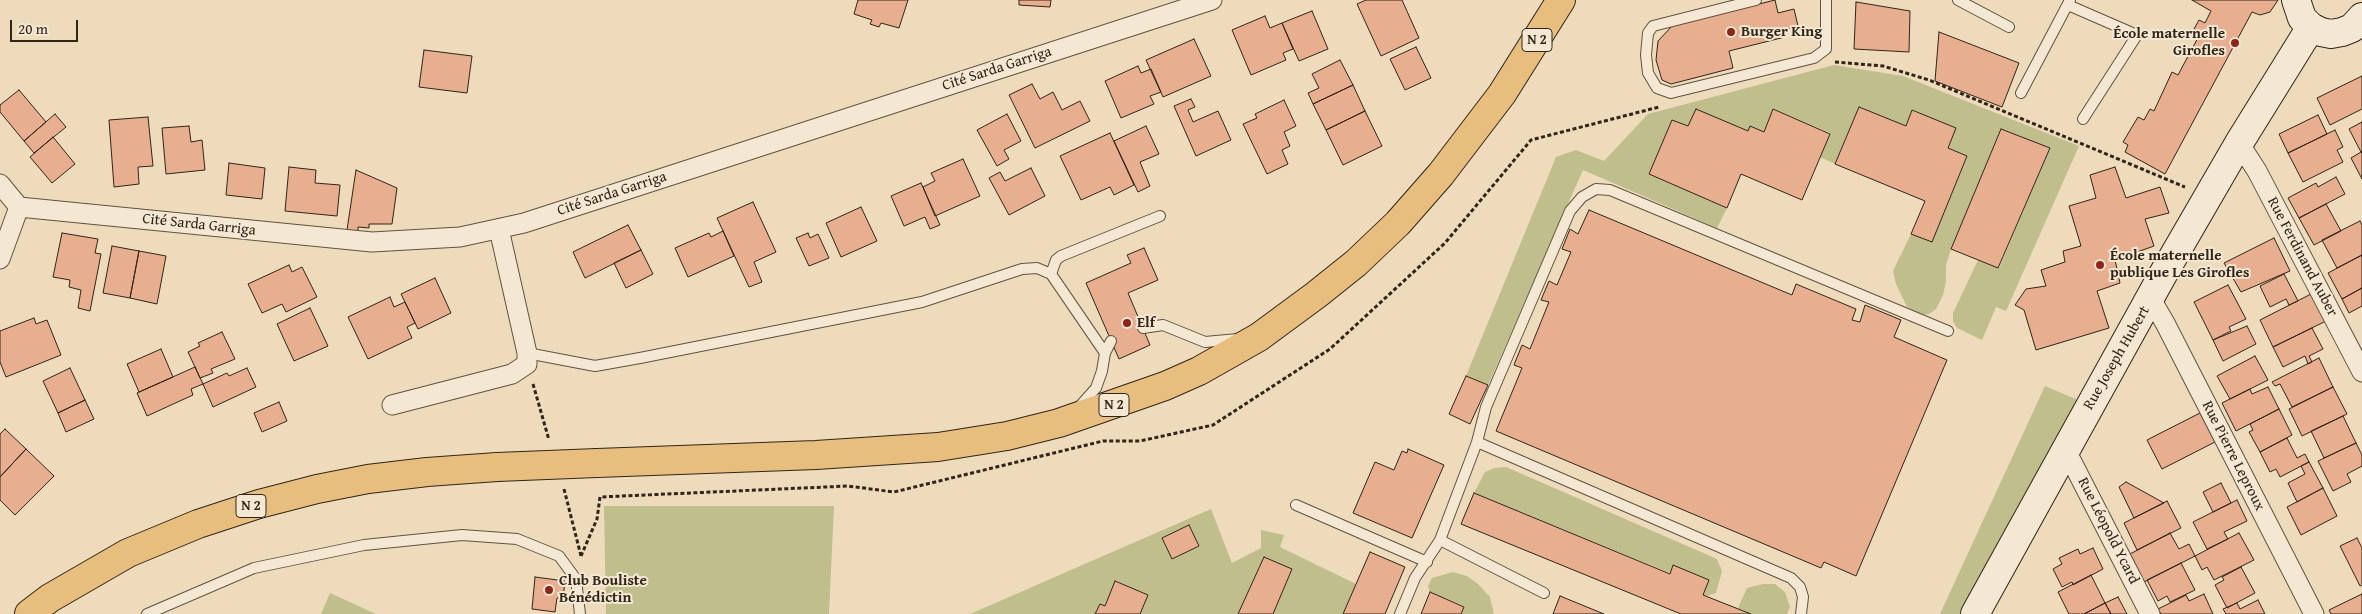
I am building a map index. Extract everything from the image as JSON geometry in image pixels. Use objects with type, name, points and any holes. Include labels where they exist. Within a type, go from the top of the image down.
[{"type":"main road","name":"N 2","points":[[1512,80],[1546,0]]},
{"type":"main road","name":"N 2","points":[[28,614],[50,598],[128,553],[198,524],[258,504],[317,489],[368,479],[427,472],[497,467],[880,452],[958,444],[1007,436],[1059,424],[1165,386],[1198,371],[1259,337],[1343,274],[1398,223],[1442,174],[1512,80],[1561,0]]},
{"type":"street","name":"Cité Sarda Garriga","points":[[19,207],[372,242],[460,237],[499,229],[1212,0]]},
{"type":"street","points":[[2296,0],[2302,18],[2311,27],[2321,32],[2331,34],[2359,27]]},
{"type":"street","name":"Rue Joseph Hubert","points":[[1978,612],[2059,461],[2208,197],[2311,27]]},
{"type":"street","name":"Rue Ferdinand Auber","points":[[2239,143],[2257,171],[2362,372]]},
{"type":"street","points":[[0,184],[19,207],[0,259]]},
{"type":"street","points":[[392,404],[512,374],[527,364],[527,353],[499,229]]},
{"type":"street","name":"Rue Pierre Leproux","points":[[2151,299],[2311,612]]},
{"type":"street","name":"Rue Léopold Ycard","points":[[2059,461],[2071,460],[2150,614]]},
{"type":"lane","points":[[1756,0],[1653,26],[1648,33],[1646,55],[1648,73],[1657,88],[1671,93],[1814,58],[1826,49],[1826,0]]},
{"type":"lane","points":[[1958,0],[2009,28]]},
{"type":"lane","points":[[2021,93],[2069,2],[2137,36],[2083,118]]},
{"type":"lane","points":[[1400,614],[1415,578],[1440,540],[1477,442],[1486,407],[1570,211],[1582,196],[1596,190],[1610,190],[1948,331]]},
{"type":"lane","points":[[1051,274],[1056,260],[1062,256],[1160,216]]},
{"type":"lane","points":[[527,353],[595,366],[922,302],[1022,269],[1037,268],[1051,274],[1104,353]]},
{"type":"lane","points":[[1143,328],[1163,325],[1205,342],[1259,337]]},
{"type":"lane","points":[[1059,424],[1086,402],[1096,388],[1102,371],[1104,353],[1112,341]]},
{"type":"lane","points":[[1477,442],[1791,578],[1800,588],[1803,597],[1801,614]]},
{"type":"lane","points":[[1296,504],[1427,562]]},
{"type":"lane","points":[[147,614],[254,568],[364,545],[462,535],[517,539],[559,556],[576,578],[580,614]]},
{"type":"lane","points":[[1440,540],[1544,593]]},
{"type":"path","points":[[1833,62],[1882,66],[1929,80],[2208,197]]},
{"type":"path","points":[[581,556],[597,519],[600,497],[848,486],[894,492],[1102,441],[1140,441],[1214,425],[1330,349],[1445,243],[1531,140],[1668,104]]},
{"type":"shaded area","points":[[1834,65],[1903,76],[2079,146],[2006,311],[1996,307],[1982,340],[1957,328],[1953,321],[1953,313],[1978,260],[1999,268],[2050,148],[2001,129],[1951,249],[1946,265],[1946,281],[1943,295],[1936,309],[1929,314],[1921,315],[1907,307],[1896,284],[1893,271],[1911,234],[1932,241],[1967,156],[1948,148],[1956,128],[1913,110],[1906,126],[1859,107],[1835,164],[1820,157],[1830,133],[1774,109],[1764,132],[1751,126],[1748,131],[1688,126],[1672,120],[1649,174],[1727,208],[1717,228],[1583,170],[1488,385],[1466,376],[1556,157],[1576,150],[1604,161],[1648,114]]},
{"type":"shaded area","points":[[2045,386],[2078,400],[1973,614],[1940,614]]},
{"type":"shaded area","points":[[1506,467],[1717,559],[1722,571],[1716,593],[1707,596],[1703,595],[1709,580],[1673,566],[1670,573],[1474,493],[1485,472],[1494,468]]},
{"type":"shaded area","points":[[604,506],[834,506],[829,614],[606,614]]},
{"type":"shaded area","points":[[1211,509],[1232,563],[1261,548],[1261,530],[1284,535],[1280,547],[1356,584],[1343,614],[1273,614],[1292,569],[1264,557],[1238,614],[1140,614],[1147,595],[1116,581],[1105,606],[1100,604],[1095,614],[970,614]],"holes":[[[1189,525],[1199,546],[1172,559],[1162,538]]]},
{"type":"shaded area","points":[[1453,572],[1467,576],[1478,584],[1490,597],[1494,614],[1461,614],[1464,606],[1430,592],[1428,586],[1432,578]]},
{"type":"shaded area","points":[[1763,584],[1775,584],[1785,592],[1790,607],[1787,614],[1751,614],[1738,608],[1747,588]]},
{"type":"shaded area","points":[[330,593],[376,614],[321,614]]},
{"type":"building","points":[[858,0],[908,0],[899,28],[881,23],[879,27],[870,24],[872,20],[854,14]]},
{"type":"building","points":[[1019,0],[1051,0],[1050,7],[1019,5]]},
{"type":"building","points":[[1366,0],[1402,0],[1419,38],[1381,56],[1357,4]]},
{"type":"building","points":[[1775,0],[1778,13],[1794,9],[1798,26],[1783,30],[1785,37],[1729,51],[1733,68],[1671,84],[1662,80],[1656,60],[1658,41],[1672,26]]},
{"type":"building","points":[[2192,0],[2278,0],[2270,12],[2260,15],[2252,12],[2165,174],[2125,152],[2128,145],[2123,142],[2138,117],[2144,120],[2150,109],[2154,111],[2172,72],[2178,75],[2201,32],[2194,29],[2199,20],[2205,23],[2211,11]]},
{"type":"building","points":[[1856,2],[1910,11],[1909,52],[1854,49]]},
{"type":"building","points":[[1312,11],[1328,49],[1299,61],[1282,23]]},
{"type":"building","points":[[1265,16],[1270,28],[1282,23],[1293,49],[1283,53],[1286,60],[1251,75],[1232,30]]},
{"type":"building","points":[[1939,32],[2019,63],[2002,107],[1935,81]]},
{"type":"building","points":[[1194,39],[1211,76],[1163,97],[1146,60]]},
{"type":"building","points":[[1416,47],[1431,78],[1405,90],[1390,59]]},
{"type":"building","points":[[424,50],[472,56],[467,93],[419,87]]},
{"type":"building","points":[[1340,60],[1353,85],[1313,104],[1308,93],[1319,88],[1312,74]]},
{"type":"building","points":[[1138,66],[1141,73],[1151,69],[1161,92],[1150,96],[1154,104],[1121,118],[1105,81]]},
{"type":"building","points":[[2362,76],[2362,109],[2330,125],[2317,98]]},
{"type":"building","points":[[1032,84],[1040,99],[1053,92],[1062,110],[1080,101],[1090,121],[1035,148],[1009,95]]},
{"type":"building","points":[[1353,85],[1365,111],[1326,130],[1313,104]]},
{"type":"building","points":[[19,90],[46,122],[24,141],[0,112],[0,105]]},
{"type":"building","points":[[1191,99],[1195,107],[1188,110],[1193,122],[1218,111],[1231,140],[1196,156],[1174,106]]},
{"type":"building","points":[[1284,100],[1296,126],[1284,132],[1290,146],[1282,150],[1288,164],[1267,174],[1243,124],[1257,118],[1255,114]]},
{"type":"building","points":[[1859,107],[1906,126],[1912,110],[1956,128],[1948,148],[1967,156],[1932,242],[1911,234],[1925,201],[1835,164]]},
{"type":"building","points":[[1696,109],[1748,131],[1750,126],[1764,132],[1773,109],[1830,134],[1802,200],[1741,174],[1727,208],[1649,174],[1672,120],[1688,126]]},
{"type":"building","points":[[1365,111],[1382,146],[1343,165],[1326,130]]},
{"type":"building","points":[[55,114],[66,127],[34,153],[24,141]]},
{"type":"building","points":[[1007,114],[1021,141],[1004,150],[1009,159],[997,166],[977,130]]},
{"type":"building","points":[[2318,115],[2327,134],[2288,153],[2279,134]]},
{"type":"building","points":[[148,117],[153,166],[138,167],[139,184],[114,187],[109,120]]},
{"type":"building","points":[[2362,122],[2362,152],[2361,152],[2349,129]]},
{"type":"building","points":[[189,126],[191,142],[202,140],[205,170],[166,174],[162,128]]},
{"type":"building","points":[[1146,126],[1159,154],[1140,162],[1150,186],[1138,192],[1114,141]]},
{"type":"building","points":[[2001,129],[2050,148],[1998,268],[1951,249]]},
{"type":"building","points":[[2335,130],[2343,147],[2337,150],[2343,162],[2303,182],[2288,153]]},
{"type":"building","points":[[1110,133],[1134,185],[1114,195],[1110,187],[1081,200],[1060,156]]},
{"type":"building","points":[[53,137],[75,164],[52,183],[30,157]]},
{"type":"building","points":[[2362,152],[2362,179],[2351,158]]},
{"type":"building","points":[[963,159],[980,196],[935,216],[923,187],[935,181],[931,173]]},
{"type":"building","points":[[229,163],[265,168],[262,199],[226,195]]},
{"type":"building","points":[[289,167],[316,170],[315,183],[340,185],[337,216],[285,211]]},
{"type":"building","name":"École maternelle publique Les Girofles","points":[[2115,167],[2126,198],[2160,187],[2169,213],[2145,219],[2154,246],[2115,260],[2120,283],[2097,291],[2109,328],[2036,350],[2024,310],[2015,305],[2026,289],[2046,286],[2041,270],[2065,262],[2063,251],[2081,246],[2069,206],[2096,198],[2090,175]]},
{"type":"building","points":[[1031,168],[1045,196],[1009,215],[989,178],[1000,172],[1005,181]]},
{"type":"building","points":[[356,170],[397,188],[392,224],[369,224],[369,228],[358,227],[358,232],[347,230]]},
{"type":"building","points":[[2336,177],[2345,194],[2299,218],[2288,198],[2316,183],[2318,187]]},
{"type":"building","points":[[921,183],[940,225],[930,229],[925,217],[904,226],[891,196]]},
{"type":"building","points":[[753,202],[776,252],[754,262],[762,282],[749,287],[717,218]]},
{"type":"building","points":[[2326,204],[2341,231],[2314,245],[2299,218]]},
{"type":"building","points":[[861,207],[877,241],[841,257],[826,223]]},
{"type":"building","points":[[1589,210],[1792,295],[1796,284],[1856,309],[1852,320],[1860,322],[1865,305],[1901,320],[1894,337],[1947,360],[1856,576],[1824,562],[1821,568],[1496,431],[1522,368],[1514,365],[1522,345],[1530,349],[1549,302],[1541,300],[1549,281],[1557,285],[1571,252],[1562,249],[1570,229],[1578,234]]},
{"type":"building","points":[[2360,221],[2362,225],[2362,255],[2337,268],[2322,240]]},
{"type":"building","points":[[628,225],[641,250],[585,278],[573,252]]},
{"type":"building","points":[[723,231],[734,256],[688,277],[675,248],[709,233],[711,237]]},
{"type":"building","points":[[62,233],[98,239],[95,253],[101,254],[90,311],[78,308],[81,290],[69,287],[70,280],[53,277]]},
{"type":"building","points":[[808,233],[810,238],[818,234],[829,258],[809,266],[796,238]]},
{"type":"building","points":[[2274,238],[2290,271],[2241,292],[2224,263]]},
{"type":"building","points":[[112,246],[139,251],[130,298],[103,293]]},
{"type":"building","points":[[1144,248],[1158,280],[1128,293],[1150,345],[1119,359],[1086,283],[1131,263],[1127,255]]},
{"type":"building","points":[[641,250],[653,274],[626,288],[614,263]]},
{"type":"building","points":[[139,251],[166,256],[157,304],[130,298]]},
{"type":"building","points":[[2362,255],[2362,288],[2342,299],[2328,273]]},
{"type":"building","points":[[289,265],[292,272],[302,267],[317,297],[286,312],[282,304],[262,313],[248,284]]},
{"type":"building","points":[[2284,274],[2298,301],[2289,305],[2286,299],[2270,307],[2260,286]]},
{"type":"building","points":[[435,278],[451,313],[418,329],[401,294]]},
{"type":"building","points":[[2228,285],[2246,319],[2229,327],[2231,331],[2213,340],[2194,302]]},
{"type":"building","points":[[2362,288],[2362,306],[2349,313],[2342,299]]},
{"type":"building","points":[[2315,292],[2328,320],[2273,347],[2260,320]]},
{"type":"building","points":[[390,297],[394,307],[405,302],[415,323],[407,327],[412,338],[368,359],[348,317]]},
{"type":"building","points":[[310,308],[328,346],[294,361],[277,324]]},
{"type":"building","points":[[34,318],[36,324],[47,320],[61,355],[6,377],[0,362],[0,331]]},
{"type":"building","points":[[2247,326],[2256,344],[2223,361],[2213,340]]},
{"type":"building","points":[[2312,328],[2323,349],[2309,356],[2312,362],[2308,364],[2305,356],[2283,367],[2273,347]]},
{"type":"building","points":[[222,332],[235,359],[211,369],[213,373],[200,378],[188,352],[200,346],[198,343]]},
{"type":"building","points":[[161,349],[173,377],[139,392],[127,364]]},
{"type":"building","points":[[2255,356],[2268,380],[2230,399],[2217,376]]},
{"type":"building","points":[[2319,358],[2333,387],[2292,407],[2280,384],[2275,386],[2272,382]]},
{"type":"building","points":[[195,367],[203,384],[191,389],[193,395],[147,416],[137,393]]},
{"type":"building","points":[[70,368],[85,400],[58,413],[43,381]]},
{"type":"building","points":[[247,368],[256,387],[213,407],[203,384],[227,373],[229,376]]},
{"type":"building","points":[[1466,376],[1488,385],[1470,424],[1449,414]]},
{"type":"building","points":[[2268,387],[2279,409],[2236,431],[2222,403],[2250,389],[2252,394]]},
{"type":"building","points":[[2333,387],[2347,414],[2302,436],[2289,409]]},
{"type":"building","points":[[85,400],[94,419],[66,432],[58,413]]},
{"type":"building","points":[[279,402],[287,421],[262,432],[254,413]]},
{"type":"building","points":[[2279,409],[2292,435],[2260,452],[2249,432],[2253,430],[2250,424]]},
{"type":"building","points":[[2200,413],[2215,442],[2162,469],[2147,440]]},
{"type":"building","points":[[2343,416],[2356,443],[2324,458],[2311,431]]},
{"type":"building","points":[[5,429],[26,449],[0,477],[0,434]]},
{"type":"building","points":[[2287,438],[2297,458],[2305,454],[2309,462],[2280,477],[2276,469],[2270,472],[2260,452]]},
{"type":"building","points":[[2356,443],[2362,455],[2362,466],[2347,474],[2351,482],[2333,491],[2318,461]]},
{"type":"building","points":[[26,449],[54,476],[15,515],[0,500],[0,477]]},
{"type":"building","points":[[1408,449],[1444,465],[1412,538],[1353,513],[1375,462],[1394,470],[1402,451],[1407,453]]},
{"type":"building","points":[[2309,462],[2323,488],[2297,502],[2288,483],[2305,474],[2301,466]]},
{"type":"building","points":[[2126,482],[2164,503],[2134,518],[2119,487]]},
{"type":"building","points":[[2221,483],[2231,503],[2213,512],[2203,492]]},
{"type":"building","points":[[2323,488],[2337,516],[2301,535],[2287,507]]},
{"type":"building","points":[[1474,493],[1670,574],[1673,565],[1709,580],[1703,595],[1751,614],[1681,614],[1461,524]]},
{"type":"building","points":[[2237,500],[2247,521],[2224,532],[2228,539],[2207,549],[2193,522]]},
{"type":"building","points":[[2167,501],[2181,528],[2137,550],[2124,523]]},
{"type":"building","points":[[1189,525],[1199,546],[1172,559],[1162,538]]},
{"type":"building","points":[[2170,533],[2179,549],[2189,544],[2195,556],[2144,582],[2130,554]]},
{"type":"building","points":[[2239,533],[2254,560],[2214,580],[2207,567],[2202,570],[2195,556]]},
{"type":"building","points":[[2357,538],[2362,548],[2362,585],[2360,586],[2340,546]]},
{"type":"building","points":[[2093,548],[2103,569],[2073,585],[2072,582],[2062,587],[2053,569],[2062,564],[2059,558],[2078,549],[2080,554]]},
{"type":"building","points":[[1370,552],[1405,567],[1385,614],[1343,614]]},
{"type":"building","points":[[1264,557],[1292,569],[1273,614],[1238,614]]},
{"type":"building","points":[[2181,563],[2195,590],[2170,602],[2167,596],[2158,601],[2147,580]]},
{"type":"building","points":[[2241,567],[2255,593],[2227,608],[2215,585],[2224,580],[2222,577]]},
{"type":"building","points":[[2091,575],[2105,603],[2084,614],[2069,614],[2058,592]]},
{"type":"building","name":"Club Bouliste Bénédictin","points":[[535,577],[565,581],[563,599],[557,598],[555,612],[532,609]]},
{"type":"building","points":[[1115,581],[1148,595],[1140,614],[1095,614],[1100,604],[1105,606]]},
{"type":"building","points":[[1430,592],[1464,607],[1461,614],[1421,614]]},
{"type":"building","points":[[2204,594],[2213,614],[2161,614],[2158,609],[2186,595],[2189,601]]},
{"type":"building","points":[[2362,594],[2362,614],[2331,614],[2329,610]]},
{"type":"building","points":[[1560,596],[1604,614],[1553,614]]},
{"type":"building","points":[[2118,597],[2127,614],[2111,614],[2105,603]]},
{"type":"building","points":[[2258,600],[2265,614],[2226,614],[2223,609],[2237,603],[2240,609]]},
{"type":"building","points":[[2105,603],[2111,614],[2084,614]]},
{"type":"place","name":"Burger King","points":[[1731,32]]},
{"type":"place","name":"École maternelle Girofles","points":[[2235,43]]},
{"type":"place","name":"École maternelle publique Les Girofles","points":[[2100,265]]},
{"type":"place","name":"Elf","points":[[1127,323]]},
{"type":"place","name":"Club Bouliste Bénédictin","points":[[549,590]]}]
